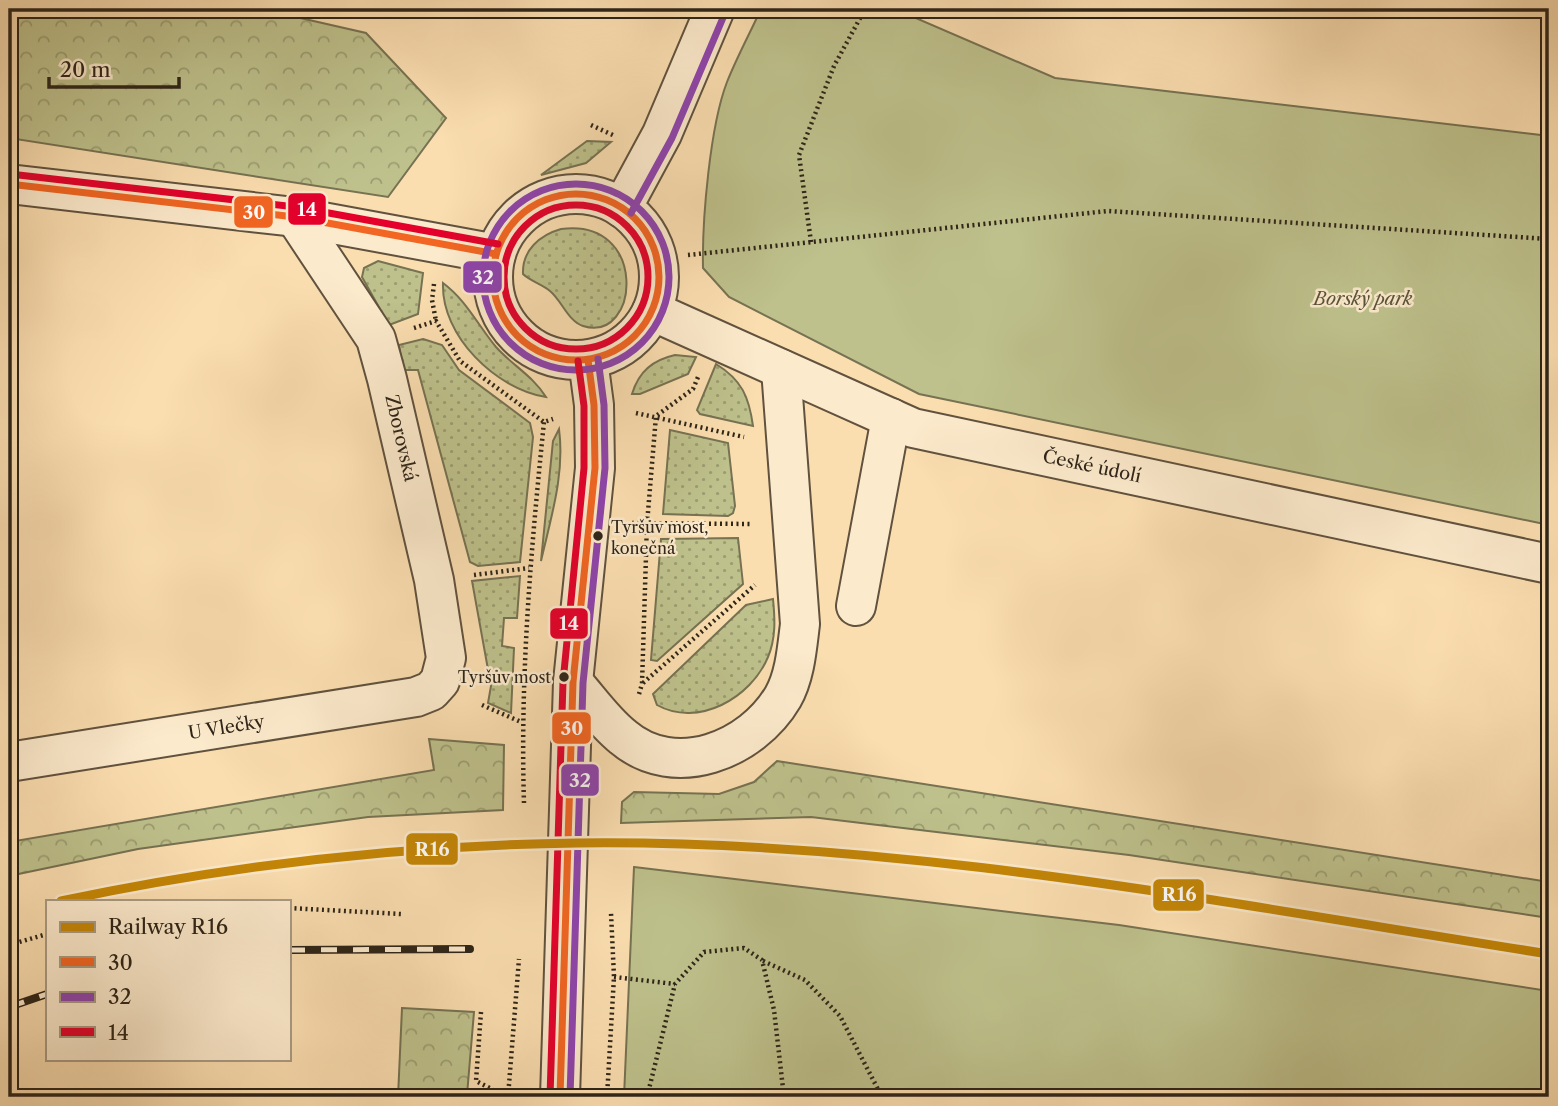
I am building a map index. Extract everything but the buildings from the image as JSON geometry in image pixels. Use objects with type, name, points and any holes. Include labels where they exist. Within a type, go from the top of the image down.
[{"type":"street","points":[[622,208],[662,134],[715,9]]},
{"type":"street","points":[[9,184],[295,217],[496,254]]},
{"type":"street","points":[[572,194],[593,196],[622,208],[642,228],[655,254],[659,283],[652,311],[641,329],[626,344],[589,360],[547,355],[529,346],[513,332],[495,295],[493,274],[496,254],[504,235],[517,218],[552,197],[572,194]]},
{"type":"street","name":"Zborovská","points":[[295,217],[376,339],[434,580],[446,658],[440,681]]},
{"type":"street","name":"České údolí","points":[[652,311],[913,428],[1549,564]]},
{"type":"street","points":[[560,1097],[573,682],[595,468],[594,405],[589,360]]},
{"type":"street","points":[[573,682],[624,738],[655,755],[685,758],[714,753],[741,741],[765,723],[784,695],[795,663],[800,625],[781,369]]},
{"type":"street","points":[[856,606],[891,418]]},
{"type":"street","name":"U Vlečky","points":[[9,762],[416,697],[431,691],[440,681]]},
{"type":"path","points":[[811,242],[799,155],[834,66],[865,9]]},
{"type":"path","points":[[688,255],[1108,211],[1549,239]]},
{"type":"path","points":[[376,339],[436,321],[460,361],[544,422]]},
{"type":"path","points":[[544,422],[594,405],[656,416],[693,389],[715,338]]},
{"type":"path","points":[[624,738],[642,684],[647,524],[656,416]]},
{"type":"path","points":[[524,812],[521,722],[529,568],[544,422]]},
{"type":"path","points":[[745,437],[746,449]]},
{"type":"path","points":[[752,511],[754,535]]},
{"type":"path","points":[[589,521],[753,524]]},
{"type":"path","points":[[434,580],[529,568]]},
{"type":"path","points":[[642,684],[759,581]]},
{"type":"path","points":[[482,705],[521,722]]},
{"type":"path","points":[[607,1097],[614,977],[610,900]]},
{"type":"path","points":[[290,908],[401,914]]},
{"type":"path","points":[[9,944],[46,934]]},
{"type":"path","points":[[647,1097],[675,984],[704,953],[744,948],[762,960],[805,980],[840,1016],[882,1097]]},
{"type":"path","points":[[481,1012],[475,1081],[507,1097],[520,952]]},
{"type":"path","points":[[762,960],[774,1010],[784,1097]]},
{"type":"path","points":[[614,977],[675,984]]},
{"type":"green space","points":[[9,9],[261,9],[366,33],[446,118],[388,197],[9,138]]},
{"type":"green space","name":"Borský park","points":[[761,9],[895,9],[1055,78],[1549,136],[1549,525],[919,394],[729,297],[703,268],[708,174],[716,123],[727,82]]},
{"type":"green space","points":[[587,141],[611,142],[586,163],[541,175]]},
{"type":"green space","points":[[561,229],[590,230],[610,242],[622,259],[626,280],[624,300],[616,317],[602,327],[583,326],[578,323],[550,291],[523,274],[523,265],[534,245],[546,235]]},
{"type":"green space","points":[[378,261],[423,273],[418,314],[389,325],[362,277],[364,268]]},
{"type":"green space","points":[[443,283],[465,305],[496,347],[535,383],[546,397],[509,383],[475,357],[451,322]]},
{"type":"green space","points":[[423,339],[442,345],[459,370],[530,423],[533,437],[520,562],[478,566],[470,562],[418,370],[403,370],[399,345]]},
{"type":"green space","points":[[675,355],[696,357],[688,374],[640,394],[632,394],[648,368]]},
{"type":"green space","points":[[716,364],[732,376],[743,390],[753,426],[700,414],[697,410]]},
{"type":"green space","points":[[559,429],[559,479],[541,561],[553,441]]},
{"type":"green space","points":[[670,430],[728,443],[735,506],[733,513],[728,516],[663,514]]},
{"type":"green space","points":[[738,538],[743,584],[657,661],[651,660],[661,539]]},
{"type":"green space","points":[[520,576],[517,618],[504,618],[502,646],[514,648],[511,713],[488,703],[491,686],[472,581]]},
{"type":"green space","points":[[773,599],[774,628],[771,650],[760,672],[749,685],[722,705],[706,711],[689,713],[657,705],[653,694],[746,605]]},
{"type":"green space","points":[[429,739],[504,745],[503,810],[368,817],[138,849],[9,876],[9,842],[434,770]]},
{"type":"green space","points":[[777,761],[1549,882],[1549,918],[1129,855],[811,817],[621,823],[622,802],[634,792],[719,794],[754,782]]},
{"type":"green space","points":[[634,867],[1119,925],[1549,991],[1549,1097],[624,1097]]},
{"type":"green space","points":[[402,1008],[474,1012],[467,1095],[470,1097],[398,1097]]},
{"type":"railway","points":[[290,950],[470,949]]},
{"type":"railway","points":[[9,1007],[46,994]]},
{"type":"rail line","name":"R16","points":[[66,900],[253,867],[382,853],[577,843],[699,845],[821,852],[1065,878],[1549,954]]},
{"type":"transit line","name":"32","points":[[631,213],[672,138],[725,13]]},
{"type":"transit line","name":"14","points":[[10,174],[296,207],[498,244]]},
{"type":"transit line","name":"30","points":[[9,184],[295,217],[496,254]]},
{"type":"transit line","name":"32","points":[[576,184],[594,185],[612,191],[628,199],[642,211],[654,225],[662,241],[668,259],[669,277],[668,295],[662,313],[654,329],[642,343],[628,355],[612,363],[594,369],[576,370],[558,369],[540,363],[524,355],[510,343],[498,329],[490,313],[484,295],[483,277],[484,259],[490,241],[498,225],[510,211],[524,199],[540,191],[558,185],[576,184]]},
{"type":"transit line","name":"30","points":[[576,194],[608,200],[635,218],[653,245],[659,277],[653,309],[635,336],[608,354],[576,360],[544,354],[517,336],[499,309],[493,277],[499,245],[517,218],[544,200],[576,194]]},
{"type":"transit line","name":"14","points":[[576,205],[604,210],[627,226],[643,249],[648,277],[643,305],[627,328],[604,344],[576,349],[548,344],[525,328],[509,305],[504,277],[509,249],[525,226],[548,210],[576,205]]},
{"type":"transit line","name":"32","points":[[570,1097],[583,683],[605,468],[604,405],[598,359]]},
{"type":"transit line","name":"30","points":[[560,1097],[573,682],[595,468],[594,405],[588,360]]},
{"type":"transit line","name":"14","points":[[550,1097],[563,682],[584,468],[584,406],[578,361]]},
{"type":"place","name":"Tyršův most, konečná","points":[[598,536]]},
{"type":"place","name":"Tyršův most","points":[[564,677]]}]
